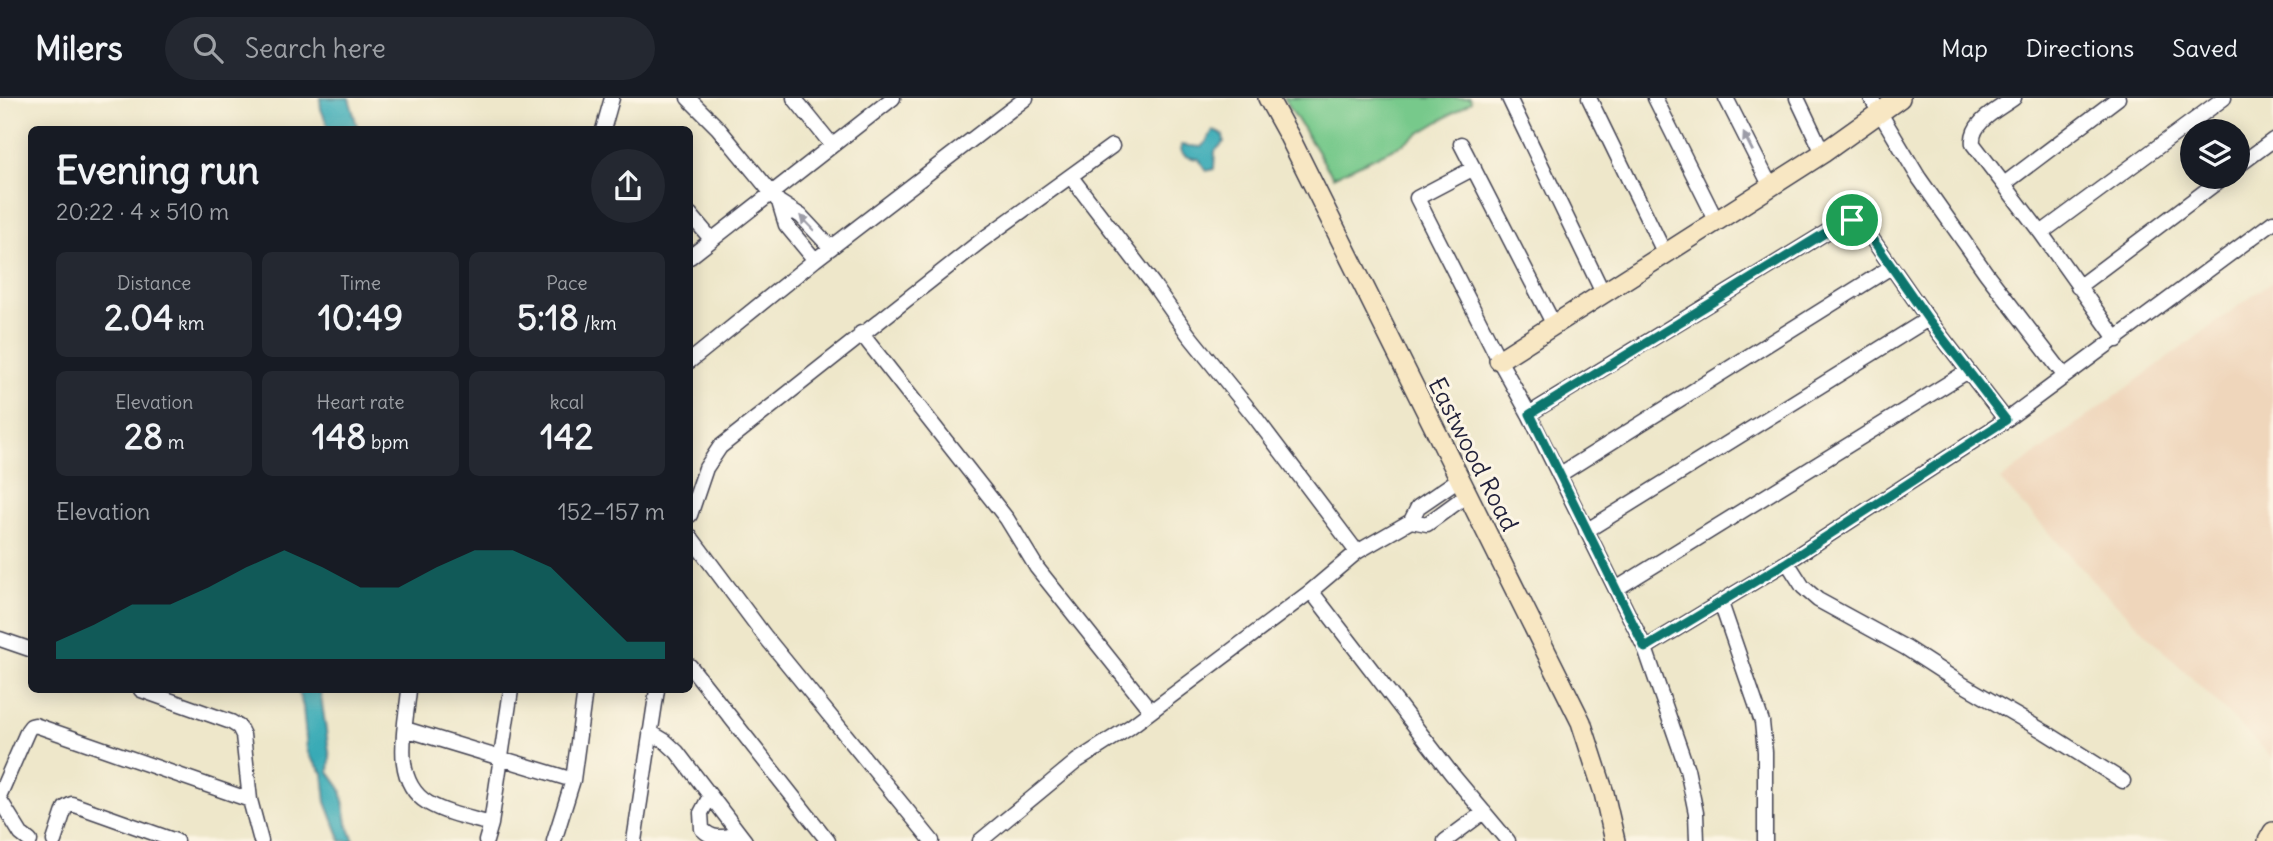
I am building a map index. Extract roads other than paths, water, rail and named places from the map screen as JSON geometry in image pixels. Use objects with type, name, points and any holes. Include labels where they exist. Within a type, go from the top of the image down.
[{"type":"main road","name":"Eastwood Road","points":[[1268,98],[1581,722],[1604,793],[1615,841]]},
{"type":"main road","points":[[1499,360],[1824,153],[1875,106],[1900,98]]},
{"type":"main road","points":[[2268,841],[2273,832]]},
{"type":"street","points":[[606,126],[612,98]]},
{"type":"street","points":[[688,98],[718,128],[776,198],[801,216],[831,248]]},
{"type":"street","points":[[794,98],[832,145]]},
{"type":"street","points":[[693,254],[711,239],[776,198],[832,145],[893,98]]},
{"type":"street","points":[[693,359],[815,260],[1026,98]]},
{"type":"street","points":[[1509,98],[1603,293]]},
{"type":"street","points":[[1589,98],[1665,254]]},
{"type":"street","points":[[1654,98],[1716,220]]},
{"type":"street","points":[[1726,98],[1770,185]]},
{"type":"street","points":[[1797,98],[1824,153]]},
{"type":"street","points":[[2014,98],[1975,127],[1971,134],[1973,144],[2041,233],[2117,340]]},
{"type":"street","points":[[2004,184],[2118,98]]},
{"type":"street","points":[[2041,233],[2224,98]]},
{"type":"street","points":[[1875,106],[1954,228],[2064,375]]},
{"type":"street","points":[[2250,157],[2273,140]]},
{"type":"street","points":[[1461,144],[1554,325]]},
{"type":"street","points":[[693,506],[706,468],[720,447],[982,240],[1112,146]]},
{"type":"street","points":[[1474,168],[1417,198],[1499,360],[1530,414],[1645,648],[1688,769],[1696,813],[1697,841]]},
{"type":"street","points":[[1071,177],[1188,334],[1357,552]]},
{"type":"street","points":[[2078,286],[2208,189]]},
{"type":"street","points":[[776,198],[786,225],[815,260]]},
{"type":"street","points":[[693,218],[711,239]]},
{"type":"street","points":[[1530,414],[1843,222],[1852,220],[1861,223],[1928,319],[2006,420]]},
{"type":"street","points":[[1645,648],[1787,562],[2006,420],[2273,222]]},
{"type":"street","points":[[1559,475],[1891,267]]},
{"type":"street","points":[[1586,531],[1928,319]]},
{"type":"street","points":[[862,333],[1007,519],[1037,568],[1151,711]]},
{"type":"street","points":[[1616,589],[1968,371]]},
{"type":"street","points":[[980,841],[1077,761],[1151,711],[1311,591],[1357,552],[1411,520],[1418,507],[1463,487]]},
{"type":"street","points":[[693,540],[764,635],[932,841]]},
{"type":"street","points":[[1787,562],[1803,587],[1818,600],[1906,648],[2123,781]]},
{"type":"street","points":[[1311,591],[1451,773],[1508,841]]},
{"type":"street","points":[[1721,603],[1762,722],[1765,752],[1765,841]]},
{"type":"street","points":[[0,639],[28,649]]},
{"type":"street","points":[[693,670],[828,841]]},
{"type":"street","points":[[149,693],[239,727],[243,735],[250,800],[261,841]]},
{"type":"street","points":[[409,693],[403,761],[415,790],[426,802],[446,811],[491,824]]},
{"type":"street","points":[[486,841],[503,758],[511,693]]},
{"type":"street","points":[[554,841],[573,780],[586,693]]},
{"type":"street","points":[[635,841],[656,693]]},
{"type":"street","points":[[0,794],[28,730],[31,726],[36,726],[250,800]]},
{"type":"street","points":[[405,729],[573,780]]},
{"type":"street","points":[[650,732],[677,752],[742,837]]},
{"type":"street","points":[[710,796],[701,813],[702,829],[717,838],[742,837]]},
{"type":"street","points":[[0,800],[21,834],[30,841]]},
{"type":"street","points":[[54,841],[65,808],[72,804],[176,841]]},
{"type":"street","points":[[1445,841],[1484,812]]},
{"type":"water","points":[[320,98],[349,98],[357,126],[328,126]]},
{"type":"water","points":[[1213,130],[1223,135],[1224,142],[1215,151],[1214,169],[1206,171],[1199,159],[1184,154],[1181,145],[1201,147]]},
{"type":"water","points":[[299,693],[320,693],[330,758],[329,772],[341,789],[347,823],[354,841],[341,841],[326,802],[323,773],[307,750],[303,707]]}]
